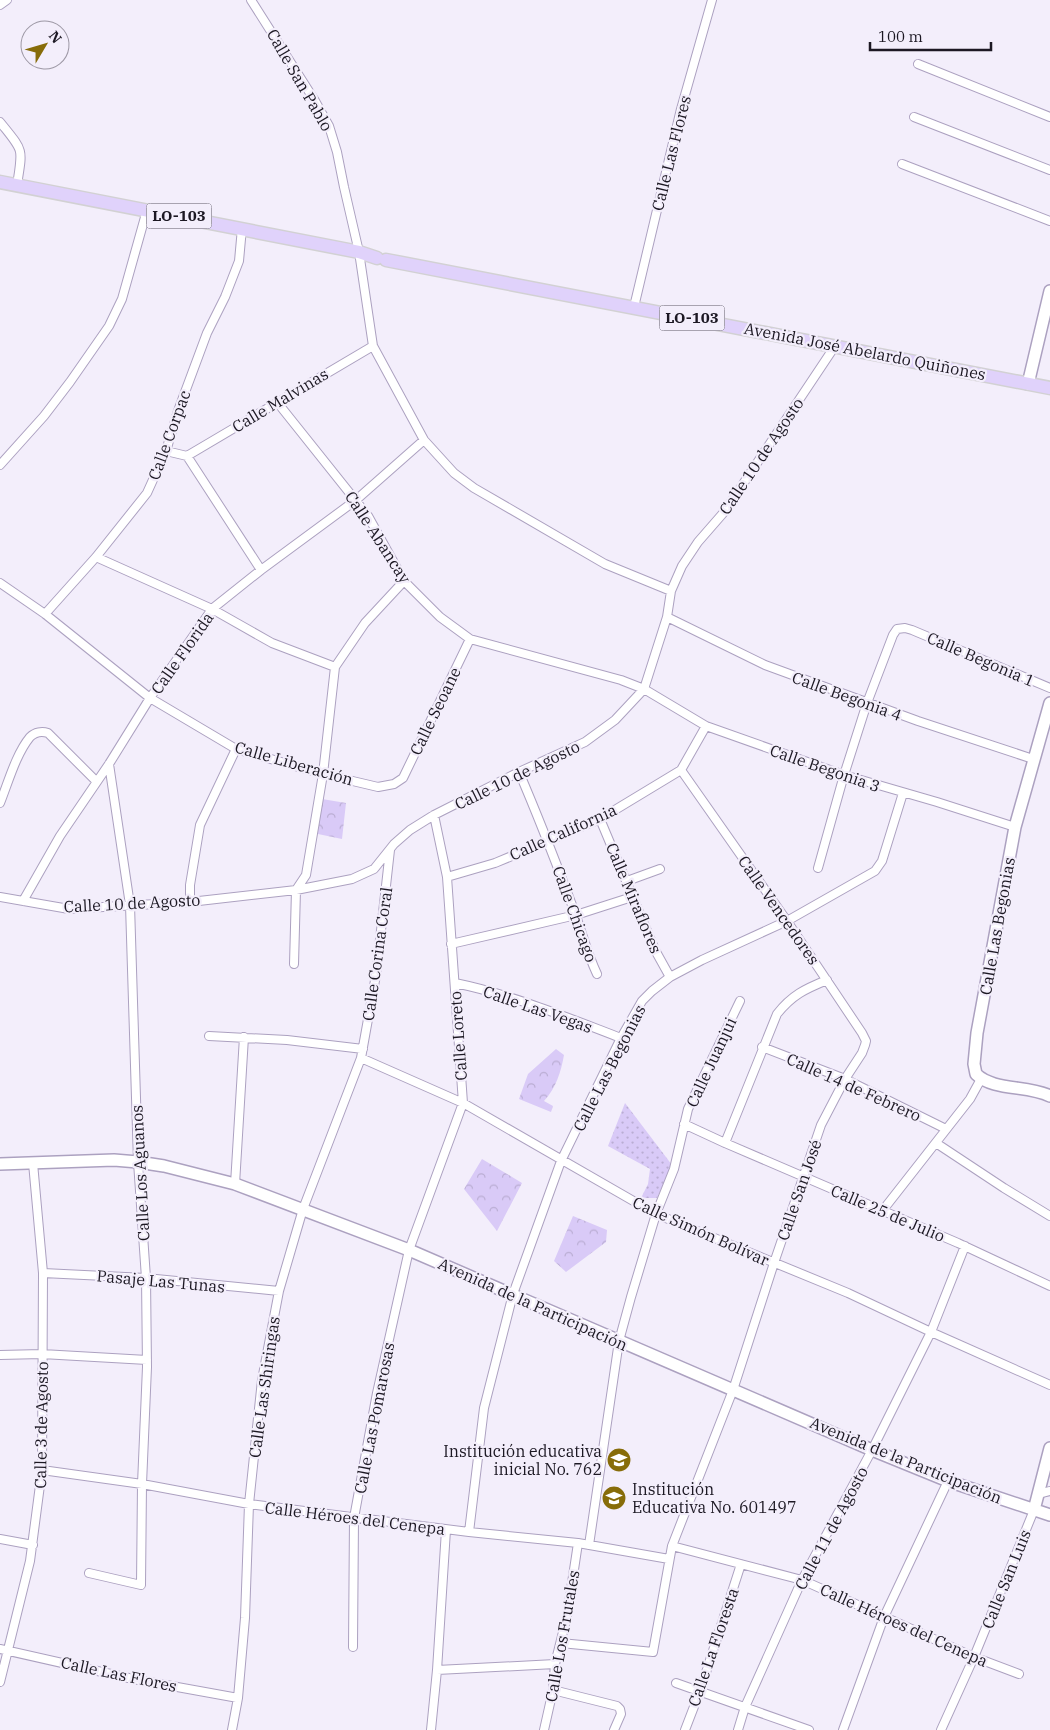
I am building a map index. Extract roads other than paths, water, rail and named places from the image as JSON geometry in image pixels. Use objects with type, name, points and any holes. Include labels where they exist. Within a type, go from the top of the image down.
[{"type":"main road","name":"Avenida José Abelardo Quiñones","points":[[0,182],[242,228],[359,252],[382,259],[634,306],[1050,388]]},
{"type":"main road","points":[[1028,384],[1050,292]]},
{"type":"main road","name":"Calle Las Begonias","points":[[981,1079],[974,1069],[977,1033],[1015,828],[1033,758],[1050,703]]},
{"type":"main road","points":[[981,1079],[1042,1092],[1050,1096]]},
{"type":"main road","name":"Avenida de la Participación","points":[[0,1164],[114,1160],[138,1162],[164,1166],[235,1184],[409,1250],[619,1342],[948,1481],[1050,1515]]},
{"type":"main road","points":[[1034,1510],[1050,1448]]},
{"type":"street","points":[[0,5],[7,0]]},
{"type":"street","name":"Calle San Pablo","points":[[251,0],[329,126],[337,152],[359,252],[374,346],[424,440],[454,473],[474,488],[605,564],[671,591]]},
{"type":"street","name":"Calle Las Flores","points":[[634,306],[681,109],[712,0]]},
{"type":"street","points":[[918,64],[1050,116]]},
{"type":"street","points":[[914,117],[1050,170]]},
{"type":"street","points":[[0,122],[21,149],[22,156],[17,185]]},
{"type":"street","points":[[902,164],[1050,220]]},
{"type":"street","points":[[0,465],[44,416],[109,326],[122,299],[147,210]]},
{"type":"street","name":"Calle Corpac","points":[[45,614],[96,557],[147,493],[166,451],[207,333],[225,297],[239,260],[242,228]]},
{"type":"street","name":"Calle Malvinas","points":[[187,456],[374,346]]},
{"type":"street","name":"Calle 10 de Agosto","points":[[0,897],[69,909],[190,902],[296,890],[352,879],[374,869],[410,830],[434,815],[584,742],[615,720],[644,688],[667,617],[671,591],[682,566],[698,542],[725,511],[835,346]]},
{"type":"street","name":"Calle Abancay","points":[[276,402],[368,516],[404,581],[440,617],[470,639],[644,688]]},
{"type":"street","name":"Calle Florida","points":[[23,901],[60,836],[109,764],[150,698],[212,609],[261,570],[356,500],[424,440]]},
{"type":"street","points":[[166,451],[187,456],[261,570]]},
{"type":"street","points":[[96,557],[212,609],[272,643],[335,667]]},
{"type":"street","points":[[294,964],[296,890],[306,875],[323,774],[335,667],[365,623],[404,581]]},
{"type":"street","name":"Calle Liberación","points":[[0,583],[45,614],[150,698],[236,749],[323,774],[378,787],[398,782]]},
{"type":"street","name":"Calle Begonia 4","points":[[667,617],[765,666],[918,722],[1033,758]]},
{"type":"street","name":"Calle Begonia 1","points":[[867,703],[892,635],[897,629],[901,628],[912,630],[1050,688]]},
{"type":"street","name":"Calle Seoane","points":[[398,782],[403,778],[470,639]]},
{"type":"street","name":"Calle Begonia 3","points":[[644,688],[706,726],[844,775],[937,802],[1015,828]]},
{"type":"street","points":[[818,868],[844,775],[867,703]]},
{"type":"street","name":"Calle California","points":[[446,878],[495,863],[600,819],[681,770],[706,726]]},
{"type":"street","points":[[0,803],[16,761],[31,736],[42,731],[48,733],[96,781]]},
{"type":"street","points":[[190,902],[190,885],[200,824],[236,749]]},
{"type":"street","name":"Calle Los Aguanos","points":[[89,1573],[141,1584],[142,1484],[147,1360],[146,1278],[138,1162],[130,905],[109,764]]},
{"type":"street","name":"Calle Vencedores","points":[[681,770],[787,921],[864,1037],[865,1046],[862,1053]]},
{"type":"street","name":"Calle Chicago","points":[[519,772],[548,840],[576,915],[588,954],[597,974]]},
{"type":"street","name":"Calle Las Begonias","points":[[469,1532],[484,1408],[513,1294],[561,1161],[620,1038],[642,1001],[670,978],[702,960],[787,921],[875,871],[880,866],[903,793]]},
{"type":"street","name":"Calle Loreto","points":[[409,1250],[463,1103],[446,878],[434,815]]},
{"type":"street","name":"Calle Miraflores","points":[[600,819],[632,897],[670,978]]},
{"type":"street","name":"Calle Corina Coral","points":[[361,1058],[376,975],[390,850]]},
{"type":"street","points":[[627,881],[660,869]]},
{"type":"street","points":[[451,944],[576,915],[632,897]]},
{"type":"street","points":[[724,1143],[777,1014],[788,1000],[808,988],[827,980]]},
{"type":"street","name":"Calle Las Vegas","points":[[455,983],[489,990],[518,999],[620,1038]]},
{"type":"street","name":"Calle Juanjui","points":[[684,1124],[688,1109],[740,1002]]},
{"type":"street","points":[[209,1036],[287,1040],[363,1049]]},
{"type":"street","points":[[235,1184],[244,1037]]},
{"type":"street","name":"Calle 14 de Febrero","points":[[762,1047],[845,1079],[946,1129]]},
{"type":"street","name":"Calle San José","points":[[561,1643],[653,1652],[672,1546],[733,1390],[774,1263],[822,1125],[845,1079],[862,1053]]},
{"type":"street","name":"Calle Simón Bolívar","points":[[361,1058],[463,1103],[656,1214],[848,1293],[930,1332],[1050,1385]]},
{"type":"street","name":"Calle Las Shiringas","points":[[232,1730],[238,1698],[245,1618],[249,1504],[262,1380],[279,1291],[303,1209],[361,1058]]},
{"type":"street","points":[[883,1210],[970,1099],[981,1079]]},
{"type":"street","points":[[589,1545],[619,1342],[656,1214],[674,1169],[684,1124]]},
{"type":"street","name":"Calle 25 de Julio","points":[[684,1124],[965,1246],[1050,1286]]},
{"type":"street","points":[[936,1143],[1050,1216]]},
{"type":"street","name":"Calle 3 de Agosto","points":[[0,1682],[4,1650],[33,1545],[42,1470],[43,1272],[33,1163]]},
{"type":"street","name":"Calle 11 de Agosto","points":[[738,1730],[745,1707],[802,1580],[872,1450],[930,1332],[965,1246]]},
{"type":"street","name":"Calle Las Pomarosas","points":[[353,1647],[354,1518],[377,1393],[409,1250]]},
{"type":"street","name":"Pasaje Las Tunas","points":[[43,1272],[146,1278],[279,1291]]},
{"type":"street","points":[[0,1355],[42,1354],[147,1360]]},
{"type":"street","name":"Calle Héroes del Cenepa","points":[[42,1470],[142,1484],[249,1504],[446,1530],[578,1543],[669,1559]]},
{"type":"street","points":[[842,1730],[884,1618],[948,1481]]},
{"type":"street","points":[[1038,1494],[1050,1491]]},
{"type":"street","name":"Calle San Luis","points":[[941,1730],[974,1657],[1034,1510]]},
{"type":"street","points":[[431,1730],[446,1530]]},
{"type":"street","points":[[0,1540],[33,1545]]},
{"type":"street","name":"Calle Los Frutales","points":[[544,1730],[553,1690],[555,1664],[561,1643],[578,1543]]},
{"type":"street","name":"Calle Héroes del Cenepa","points":[[672,1546],[802,1580],[884,1618],[1018,1674]]},
{"type":"street","name":"Calle La Floresta","points":[[685,1730],[700,1691],[741,1564]]},
{"type":"street","name":"Calle Las Flores","points":[[4,1650],[133,1679],[238,1698]]},
{"type":"street","points":[[437,1670],[555,1664]]},
{"type":"street","points":[[676,1683],[809,1730]]},
{"type":"street","points":[[553,1690],[617,1706],[621,1714],[614,1730]]},
{"type":"place","name":"Institución educativa inicial No. 762","points":[[619,1460]]},
{"type":"place","name":"Institución Educativa No. 601497","points":[[614,1498]]}]
